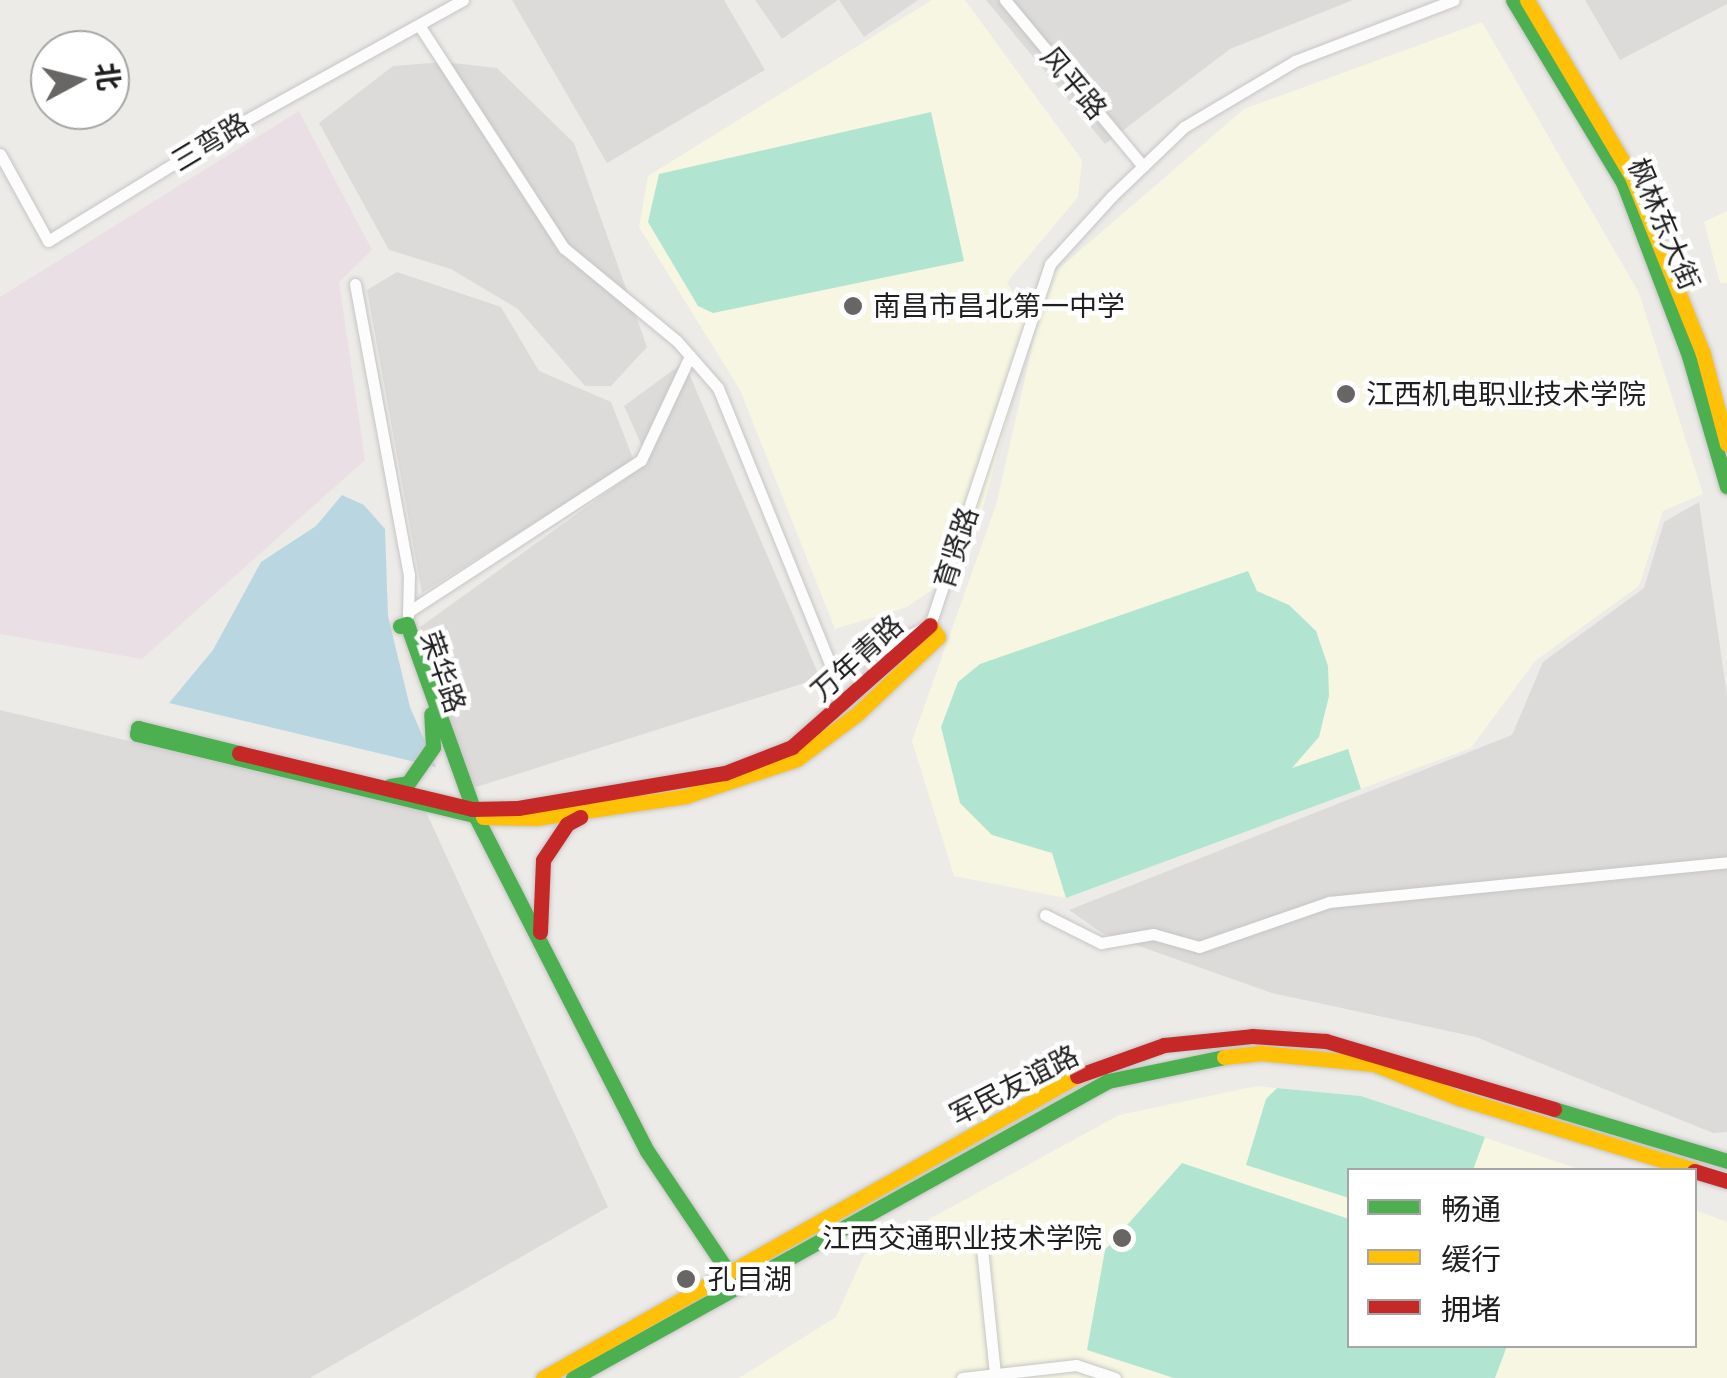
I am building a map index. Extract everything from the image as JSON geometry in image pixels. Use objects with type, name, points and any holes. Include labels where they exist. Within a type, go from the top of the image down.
[{"type":"street","name":"三弯路","points":[[0,154],[48,241],[232,128],[463,0]]},
{"type":"street","name":"风平路","points":[[1005,0],[1143,166]]},
{"type":"street","name":"育贤路","points":[[420,26],[564,248],[690,356],[718,388],[834,673],[930,625],[1050,264],[1184,127],[1295,61],[1454,0]]},
{"type":"street","name":"枫林东大街","points":[[1514,0],[1623,182],[1689,356],[1727,487]]},
{"type":"street","name":"枫林东大街","points":[[1527,0],[1632,177],[1703,354],[1727,444]]},
{"type":"street","points":[[355,284],[409,574],[408,618]]},
{"type":"street","points":[[408,618],[641,460],[690,356]]},
{"type":"street","name":"荣华路","points":[[729,1282],[640,1156],[469,812],[400,626],[408,618],[469,812],[647,1150],[729,1282]]},
{"type":"street","name":"万年青路","points":[[592,810],[522,820],[469,812],[137,734],[138,728],[469,812],[682,782],[792,747],[930,625],[938,637],[858,714],[797,760],[727,786],[592,810]]},
{"type":"street","points":[[381,787],[408,783],[420,770],[433,748],[431,714]]},
{"type":"street","points":[[540,942],[537,885],[543,860],[567,824],[592,810]]},
{"type":"street","points":[[1045,915],[1101,943],[1153,934],[1199,947],[1329,902],[1727,862]]},
{"type":"street","name":"军民友谊路","points":[[573,1378],[1070,1079],[1182,1044],[1252,1036],[1326,1041],[1727,1161]]},
{"type":"street","name":"军民友谊路","points":[[543,1378],[1108,1080],[1168,1064],[1260,1053],[1374,1064],[1459,1098],[1684,1168]]},
{"type":"street","name":"军民友谊路","points":[[1697,1172],[1727,1181]]},
{"type":"street","points":[[995,1374],[981,1238],[1005,1228]]},
{"type":"street","points":[[962,1378],[1076,1364],[1115,1378]]},
{"type":"shaded area","points":[[512,0],[724,0],[765,70],[607,163]]},
{"type":"shaded area","points":[[755,0],[838,0],[782,39]]},
{"type":"shaded area","points":[[839,0],[918,0],[864,37]]},
{"type":"shaded area","name":"南昌市昌北第一中学","points":[[932,0],[965,0],[1082,160],[1078,197],[1007,282],[1032,329],[967,566],[907,607],[835,629],[740,390],[639,227],[648,176]]},
{"type":"shaded area","points":[[986,0],[1353,0],[1230,49],[1105,144]]},
{"type":"shaded area","points":[[1585,0],[1727,0],[1727,4],[1620,60]]},
{"type":"shaded area","name":"江西机电职业技术学院","points":[[1482,22],[1639,293],[1703,494],[1663,511],[1639,586],[1535,661],[1471,748],[1066,898],[954,876],[912,741],[996,505],[1048,278],[1244,109]]},
{"type":"shaded area","points":[[444,62],[497,68],[574,143],[647,347],[611,386],[585,386],[518,309],[451,269],[389,250],[319,123],[393,66]]},
{"type":"shaded area","points":[[299,111],[372,250],[339,282],[365,460],[142,659],[0,634],[0,297]]},
{"type":"shaded area","points":[[1727,211],[1727,283],[1720,283],[1704,222]]},
{"type":"shaded area","points":[[397,272],[501,307],[539,371],[611,402],[634,461],[422,593],[367,290]]},
{"type":"shaded area","points":[[684,362],[820,678],[467,790],[420,627],[649,462],[624,406]]},
{"type":"shaded area","points":[[1699,502],[1727,695],[1727,1132],[1713,1133],[1476,1037],[1272,993],[1102,933],[1069,910],[1512,735],[1543,662],[1644,588],[1664,522]]},
{"type":"shaded area","points":[[0,710],[426,812],[608,1207],[310,1378],[0,1378]]},
{"type":"shaded area","name":"江西交通职业技术学院","points":[[1257,1086],[1361,1096],[1575,1168],[1347,1168],[1347,1348],[1697,1348],[1697,1211],[1727,1222],[1727,1378],[739,1378],[836,1317],[864,1255],[1119,1115]]},
{"type":"green space","points":[[931,112],[964,261],[713,313],[698,306],[648,222],[659,174]]},
{"type":"green space","points":[[1248,571],[1257,591],[1289,605],[1316,631],[1328,666],[1329,696],[1319,737],[1292,768],[1348,749],[1361,789],[1066,898],[1052,853],[992,835],[960,803],[941,727],[958,682],[980,664]]},
{"type":"green space","points":[[1277,1088],[1361,1096],[1485,1137],[1474,1168],[1347,1168],[1347,1197],[1246,1165],[1266,1099]]},
{"type":"green space","points":[[1182,1163],[1347,1218],[1347,1348],[1506,1348],[1495,1378],[1174,1378],[1087,1350],[1105,1250]]},
{"type":"water","points":[[342,495],[364,505],[385,529],[388,616],[410,707],[436,767],[169,703],[213,650],[261,562],[316,526]]},
{"type":"traffic: fast","points":[[1513,0],[1623,182],[1689,356],[1727,487]]},
{"type":"traffic: fast","points":[[400,626],[407,624],[476,817],[647,1151],[733,1279]]},
{"type":"traffic: fast","points":[[390,786],[408,783],[433,747],[431,714]]},
{"type":"traffic: fast","points":[[239,753],[138,728],[137,734],[483,817]]},
{"type":"traffic: fast","points":[[573,1378],[1108,1081],[1224,1057]]},
{"type":"traffic: fast","points":[[1554,1109],[1727,1161]]},
{"type":"traffic: slow","points":[[1527,0],[1632,177],[1703,354],[1727,444]]},
{"type":"traffic: slow","points":[[483,817],[536,818],[686,796],[797,759],[857,714],[938,637],[930,625]]},
{"type":"traffic: slow","points":[[1224,1057],[1260,1053],[1374,1064],[1459,1098],[1687,1168]]},
{"type":"traffic: slow","points":[[543,1378],[1077,1076]]},
{"type":"traffic: jam","points":[[239,753],[472,809],[518,808],[725,773],[792,747],[930,625]]},
{"type":"traffic: jam","points":[[540,932],[543,860],[567,824],[580,817]]},
{"type":"traffic: jam","points":[[1077,1076],[1164,1045],[1252,1036],[1326,1041],[1554,1109]]},
{"type":"traffic: jam","points":[[1697,1172],[1727,1181]]},
{"type":"place","name":"南昌市昌北第一中学","points":[[853,306]]},
{"type":"place","name":"江西机电职业技术学院","points":[[1346,394]]},
{"type":"place","name":"江西交通职业技术学院","points":[[1122,1238]]},
{"type":"place","name":"孔目湖","points":[[686,1279]]}]
